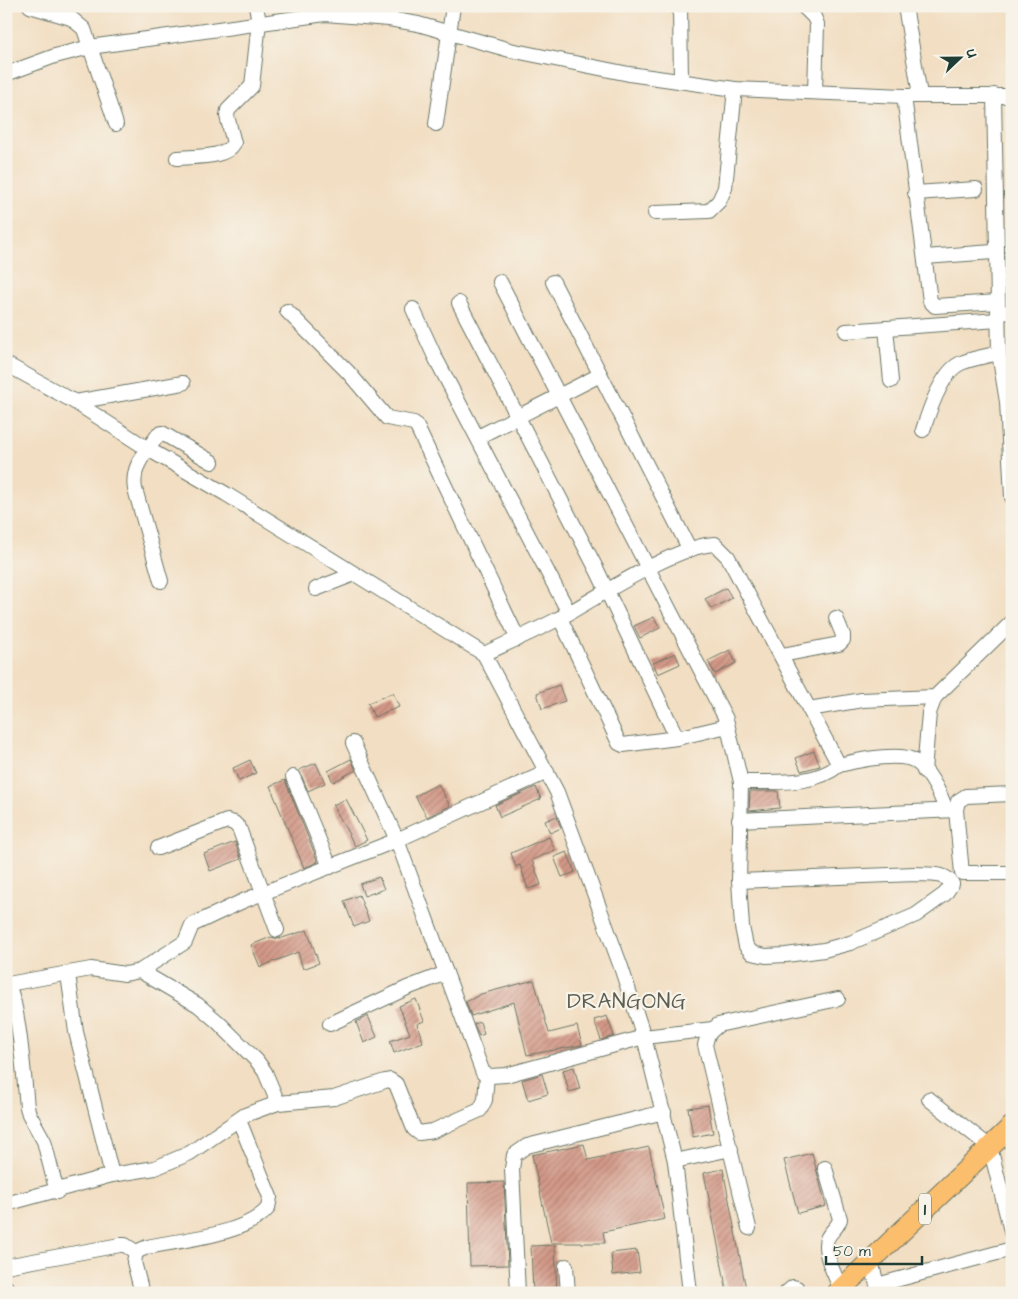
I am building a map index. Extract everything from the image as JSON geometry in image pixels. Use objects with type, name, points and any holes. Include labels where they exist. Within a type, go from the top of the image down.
[{"type":"highway","name":"1","points":[[839,1291],[1012,1126]]},
{"type":"street","points":[[30,6],[52,9],[78,22],[84,29],[116,124]]},
{"type":"street","points":[[177,158],[228,151],[232,147],[234,143],[227,116],[228,110],[252,86],[259,22],[256,6]]},
{"type":"street","points":[[436,124],[453,6]]},
{"type":"street","points":[[680,6],[681,81]]},
{"type":"street","points":[[803,6],[814,17],[817,24],[815,92]]},
{"type":"street","points":[[905,6],[920,95]]},
{"type":"street","points":[[6,74],[55,56],[90,48],[259,22],[325,14],[358,16],[418,24],[510,50],[629,74],[735,89],[904,96],[1012,96]]},
{"type":"street","points":[[655,213],[709,211],[719,201],[725,188],[735,89]]},
{"type":"street","points":[[994,95],[1001,312],[999,353],[1007,402],[1012,497]]},
{"type":"street","points":[[904,96],[928,294],[935,306],[1001,312]]},
{"type":"street","points":[[915,193],[976,189]]},
{"type":"street","points":[[925,257],[993,252]]},
{"type":"street","points":[[500,282],[723,714],[741,782],[738,881],[742,927],[746,946],[752,953],[766,956],[824,950],[850,943],[916,915],[950,890],[952,884],[950,879],[944,876]]},
{"type":"street","points":[[554,282],[690,550]]},
{"type":"street","points":[[459,303],[607,591],[677,738]]},
{"type":"street","points":[[413,309],[478,437],[564,615],[619,744],[623,746],[677,738],[723,727],[726,724]]},
{"type":"street","points":[[287,311],[348,372],[387,418],[409,421],[417,427],[518,638]]},
{"type":"street","points":[[846,331],[886,328],[1001,312]]},
{"type":"street","points":[[886,328],[890,381]]},
{"type":"street","points":[[923,430],[934,398],[951,371],[959,363],[999,353]]},
{"type":"street","points":[[6,364],[75,402],[148,450],[226,494],[484,654],[547,772],[568,819],[644,1037],[676,1161],[690,1293]]},
{"type":"street","points":[[478,437],[519,418],[600,375]]},
{"type":"street","points":[[75,402],[183,383]]},
{"type":"street","points":[[161,581],[133,480],[136,466],[158,435],[165,434],[212,462]]},
{"type":"street","points":[[484,654],[564,615],[648,569],[703,544],[715,544],[728,557],[839,765]]},
{"type":"street","points":[[316,589],[354,574]]},
{"type":"street","points":[[782,656],[839,644],[843,640],[844,635],[836,618]]},
{"type":"street","points":[[924,771],[928,723],[935,697],[1012,622]]},
{"type":"street","points":[[809,709],[862,700],[935,697]]},
{"type":"street","points":[[353,743],[397,840],[471,1045],[483,1073],[487,1076],[506,1075],[644,1037],[713,1029],[725,1024],[838,999]]},
{"type":"street","points":[[741,782],[809,779],[830,772],[839,765],[888,758],[909,758],[935,784],[951,810],[962,873]]},
{"type":"street","points":[[7,984],[91,969],[125,974],[140,971],[185,942],[192,925],[262,893],[397,840],[547,772]]},
{"type":"street","points":[[293,777],[330,867]]},
{"type":"street","points":[[739,820],[951,810],[958,801],[966,796],[1012,794]]},
{"type":"street","points":[[158,848],[227,821],[234,823],[239,828],[277,930]]},
{"type":"street","points":[[738,881],[915,874],[944,876],[962,873],[1012,873]]},
{"type":"street","points":[[140,971],[198,1005],[218,1022],[257,1061],[265,1072],[278,1103]]},
{"type":"street","points":[[330,1024],[407,988],[446,973]]},
{"type":"street","points":[[68,974],[76,1032],[112,1175]]},
{"type":"street","points":[[7,984],[12,989],[27,1107],[44,1141],[57,1192]]},
{"type":"street","points":[[713,1029],[705,1045],[749,1228]]},
{"type":"street","points":[[6,1204],[57,1192],[112,1175],[140,1172],[172,1161],[190,1153],[251,1113],[278,1103],[334,1098],[390,1080],[396,1084],[414,1129],[419,1133],[423,1133],[480,1110],[485,1100],[487,1076]]},
{"type":"street","points":[[929,1099],[990,1147],[1012,1235]]},
{"type":"street","points":[[518,1293],[512,1169],[514,1155],[527,1146],[664,1112]]},
{"type":"street","points":[[136,1252],[147,1247],[227,1231],[247,1223],[268,1208],[270,1197],[239,1120]]},
{"type":"street","points":[[676,1161],[731,1149]]},
{"type":"street","points":[[825,1168],[840,1219],[839,1225],[827,1237],[826,1243],[839,1291]]},
{"type":"street","points":[[6,1266],[120,1245],[136,1252]]},
{"type":"street","points":[[871,1261],[878,1289],[1012,1250]]},
{"type":"street","points":[[136,1252],[134,1262],[142,1293]]},
{"type":"street","points":[[566,1266],[568,1293]]},
{"type":"street","points":[[6,1287],[8,1293]]},
{"type":"street","points":[[786,1293],[794,1287],[800,1293]]},
{"type":"building","points":[[726,588],[732,598],[711,609],[705,599]]},
{"type":"building","points":[[654,617],[660,628],[640,638],[634,626]]},
{"type":"building","points":[[730,650],[736,663],[715,674],[708,661]]},
{"type":"building","points":[[675,653],[680,664],[658,674],[653,663]]},
{"type":"building","points":[[559,685],[565,701],[542,709],[537,693]]},
{"type":"building","points":[[393,693],[399,707],[374,717],[368,703]]},
{"type":"building","points":[[814,751],[820,766],[801,771],[796,758]]},
{"type":"building","points":[[351,759],[356,770],[333,782],[328,771]]},
{"type":"building","points":[[250,760],[256,773],[239,781],[233,768]]},
{"type":"building","points":[[316,763],[325,783],[308,791],[299,770]]},
{"type":"building","points":[[285,780],[318,862],[304,868],[270,786]]},
{"type":"building","points":[[438,784],[450,806],[427,817],[415,796]]},
{"type":"building","points":[[536,787],[541,799],[500,817],[495,805]]},
{"type":"building","points":[[750,791],[778,791],[780,808],[749,811]]},
{"type":"building","points":[[346,799],[367,840],[355,846],[333,805]]},
{"type":"building","points":[[557,816],[561,828],[550,833],[545,821]]},
{"type":"building","points":[[549,837],[555,850],[532,860],[541,885],[528,889],[520,865],[516,867],[511,853]]},
{"type":"building","points":[[235,842],[241,859],[210,871],[204,854]]},
{"type":"building","points":[[567,852],[575,872],[562,877],[554,857]]},
{"type":"building","points":[[379,877],[384,889],[364,896],[360,884]]},
{"type":"building","points":[[359,895],[369,921],[354,927],[344,901]]},
{"type":"building","points":[[307,930],[319,963],[303,969],[298,952],[260,967],[251,945],[271,937],[279,939]]},
{"type":"building","points":[[534,980],[549,1033],[577,1026],[582,1045],[527,1055],[514,1002],[471,1016],[466,1002],[481,994]]},
{"type":"building","points":[[416,999],[424,1021],[417,1024],[423,1042],[394,1053],[390,1041],[410,1034],[399,1006]]},
{"type":"building","points":[[368,1016],[377,1037],[364,1043],[356,1022]]},
{"type":"building","points":[[607,1016],[614,1036],[601,1040],[594,1020]]},
{"type":"building","points":[[480,1022],[484,1034],[479,1036],[474,1024]]},
{"type":"building","points":[[574,1067],[580,1089],[569,1092],[563,1070]]},
{"type":"building","points":[[542,1074],[548,1094],[528,1100],[522,1080]]},
{"type":"building","points":[[708,1105],[713,1133],[693,1137],[688,1108]]},
{"type":"building","points":[[584,1144],[588,1160],[649,1147],[665,1219],[603,1232],[605,1243],[551,1243],[532,1155]]},
{"type":"building","points":[[812,1153],[826,1206],[798,1213],[784,1160]]},
{"type":"building","points":[[723,1169],[746,1289],[727,1292],[704,1173]]},
{"type":"building","points":[[504,1182],[508,1265],[470,1266],[468,1183]]},
{"type":"building","points":[[555,1245],[557,1293],[533,1293],[531,1246]]},
{"type":"building","points":[[637,1250],[640,1272],[613,1275],[611,1253]]},
{"type":"district","name":"DRANGONG","points":[[627,1001]]}]
